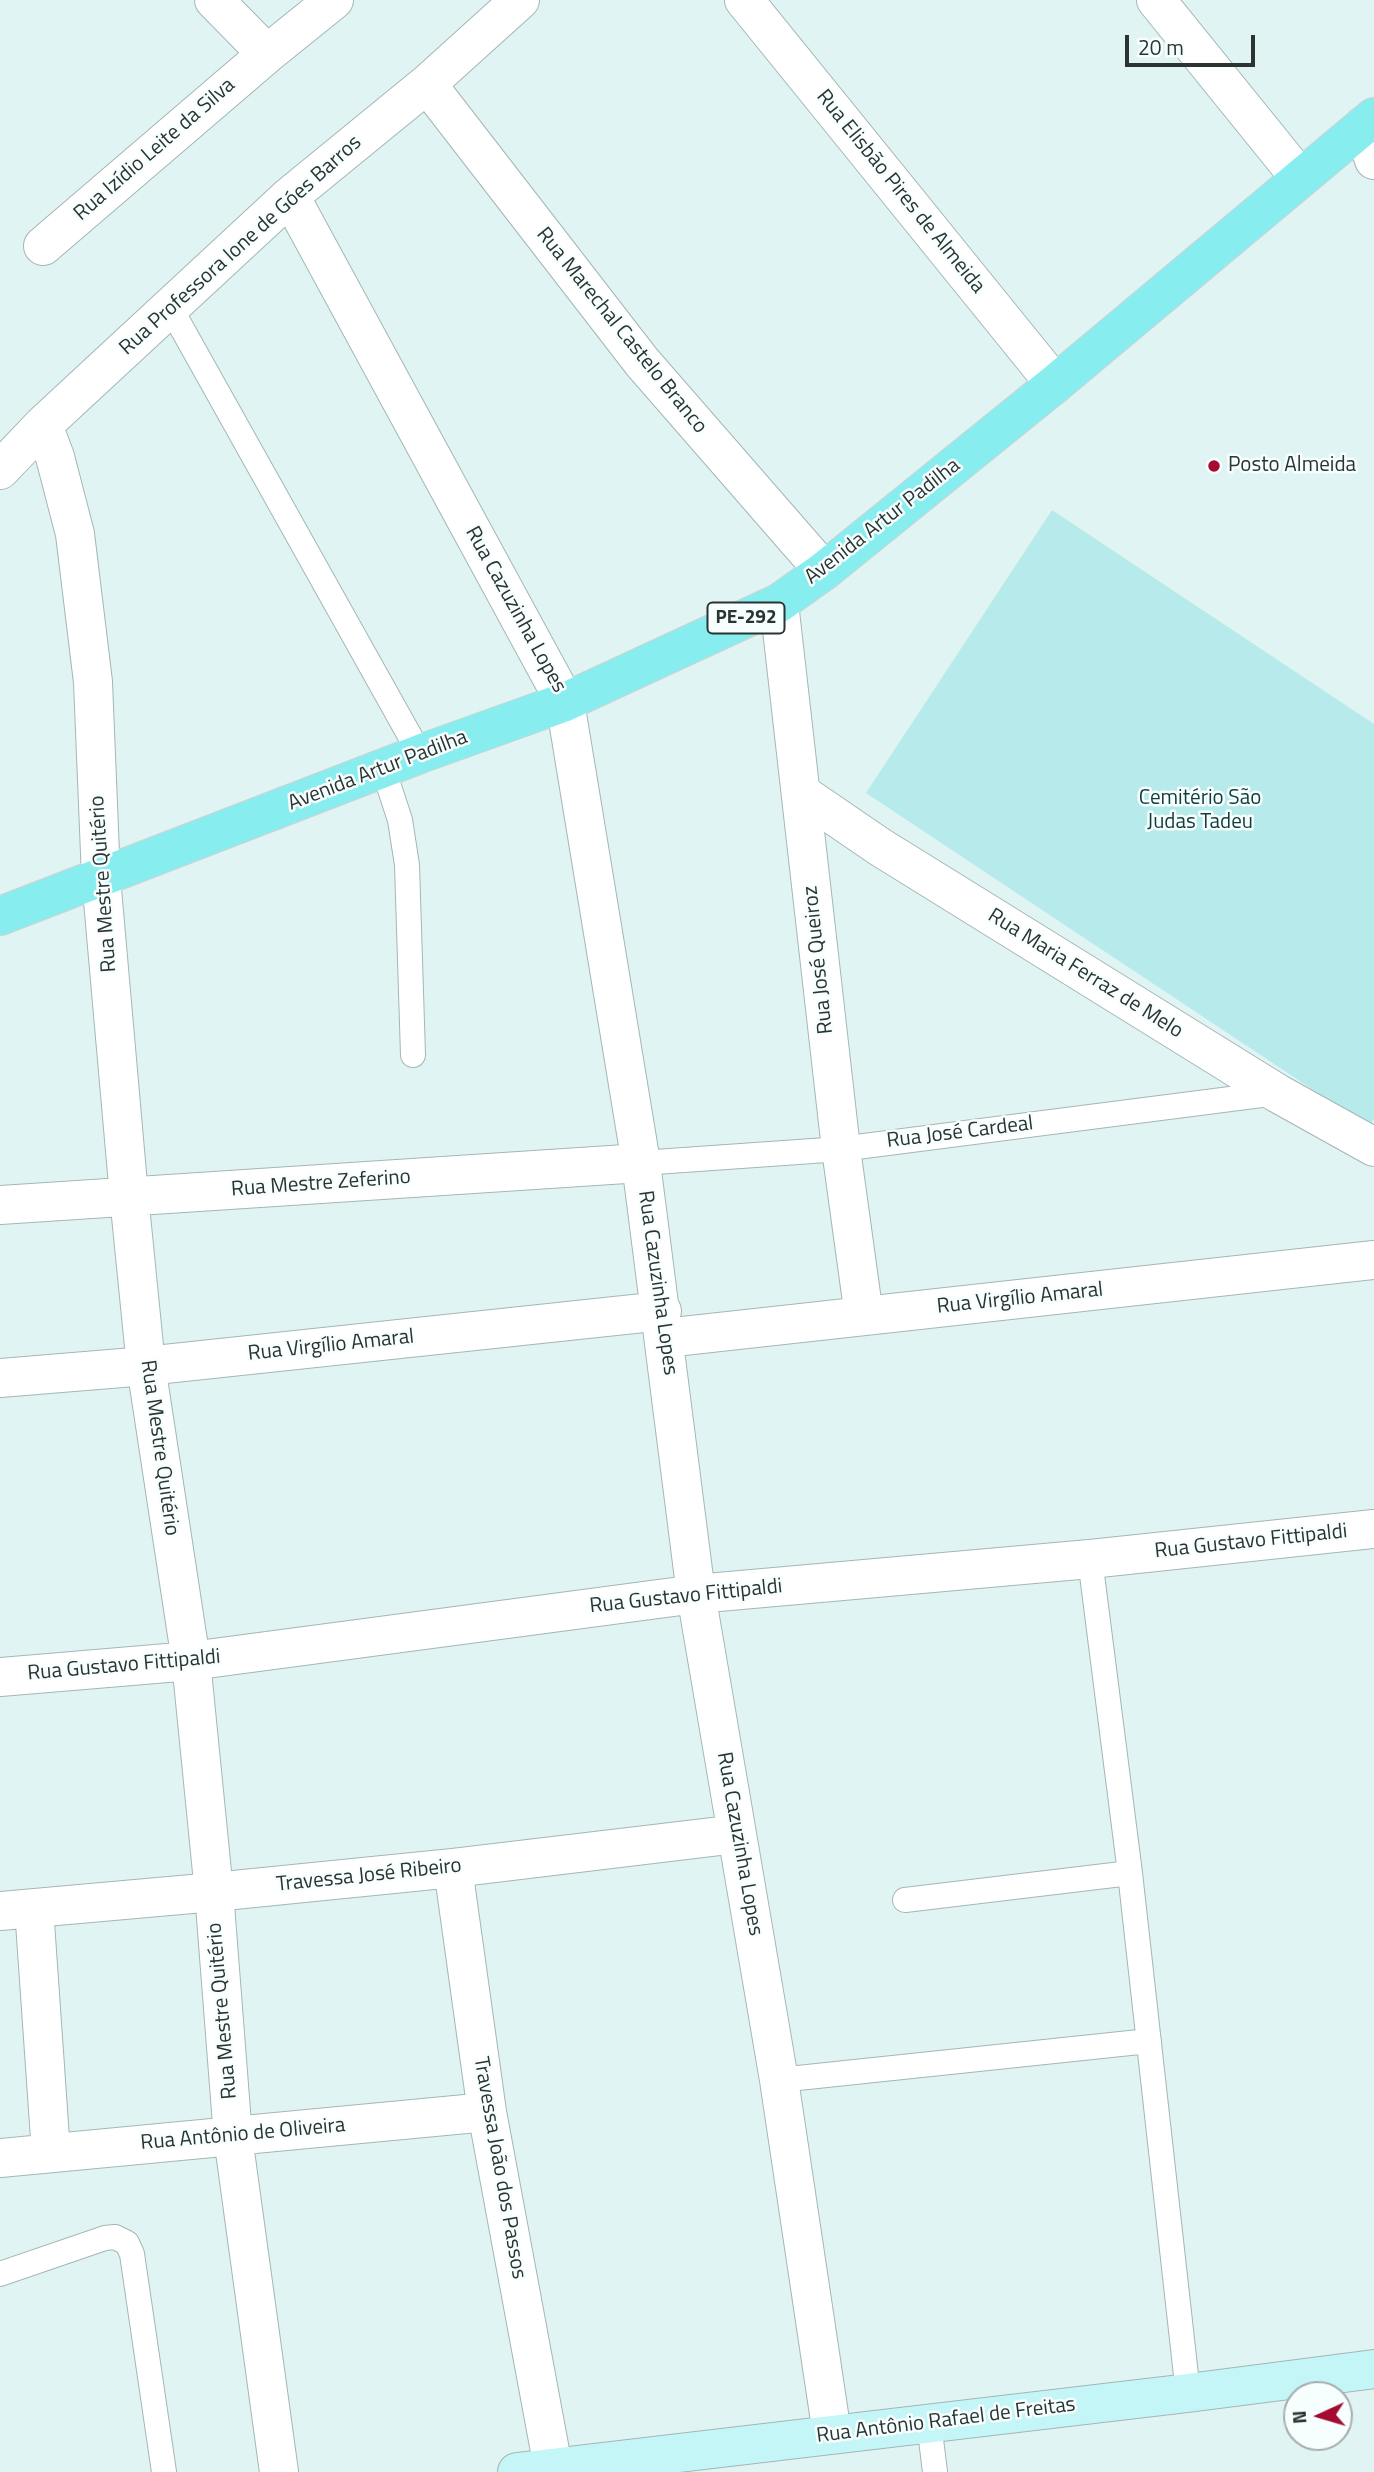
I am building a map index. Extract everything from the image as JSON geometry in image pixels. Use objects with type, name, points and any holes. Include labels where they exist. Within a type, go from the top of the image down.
[{"type":"main road","name":"Avenida Artur Padilha","points":[[0,916],[383,768],[565,702],[779,603],[824,571],[1055,384],[1300,178],[1370,134]]},
{"type":"street","points":[[214,0],[267,54]]},
{"type":"street","name":"Rua Izídio Leite da Silva","points":[[43,246],[334,0]]},
{"type":"street","name":"Rua Professora Ione de Góes Barros","points":[[0,470],[43,425],[290,196],[427,84],[520,0]]},
{"type":"street","name":"Rua Elisbão Pires de Almeida","points":[[744,0],[1055,384]]},
{"type":"street","points":[[1156,0],[1300,178]]},
{"type":"street","name":"Rua Marechal Castelo Branco","points":[[427,84],[642,362],[824,571]]},
{"type":"street","name":"Rua Cazuzinha Lopes","points":[[290,196],[565,702],[641,1163],[664,1325],[696,1594],[779,2080],[832,2434]]},
{"type":"street","name":"Rua Mestre Quitério","points":[[43,425],[55,457],[75,534],[93,682],[101,878],[146,1366],[191,1661],[214,1892],[233,2137],[279,2472]]},
{"type":"street","name":"Rua José Queiroz","points":[[779,603],[841,1149],[864,1316]]},
{"type":"street","name":"Rua Maria Ferraz de Melo","points":[[801,793],[880,847],[1277,1093],[1374,1147]]},
{"type":"street","name":"Rua Mestre Zeferino","points":[[0,1205],[641,1163]]},
{"type":"street","name":"Rua Virgílio Amaral","points":[[0,1378],[664,1325],[864,1316],[1374,1260]]},
{"type":"street","name":"Rua Gustavo Fittipaldi","points":[[0,1677],[191,1661],[696,1594],[1090,1559],[1374,1529]]},
{"type":"street","name":"Travessa José Ribeiro","points":[[17,1909],[453,1868],[737,1834]]},
{"type":"street","name":"Travessa João dos Passos","points":[[453,1868],[535,2470]]},
{"type":"street","points":[[17,1909],[51,2153]]},
{"type":"street","name":"Rua Antônio de Oliveira","points":[[0,2158],[487,2112]]},
{"type":"street","name":"Rua Antônio Rafael de Freitas","points":[[535,2470],[1374,2369]]},
{"type":"lane","points":[[170,307],[420,754]]},
{"type":"lane","points":[[383,768],[400,820],[407,865],[413,1055]]},
{"type":"lane","name":"Rua José Cardeal","points":[[641,1163],[841,1149],[1277,1093]]},
{"type":"lane","points":[[1090,1559],[1130,1873],[1188,2393]]},
{"type":"lane","points":[[905,1900],[1130,1873]]},
{"type":"lane","points":[[779,2080],[1149,2041]]},
{"type":"lane","points":[[0,2274],[105,2238],[115,2237],[127,2243],[132,2255],[164,2472]]},
{"type":"lane","points":[[929,2423],[935,2472]]},
{"type":"green space","name":"Cemitério São Judas Tadeu","points":[[1052,510],[1374,724],[1374,1119],[1369,1127],[866,793]]},
{"type":"place","name":"Posto Almeida","points":[[1214,466]]}]
